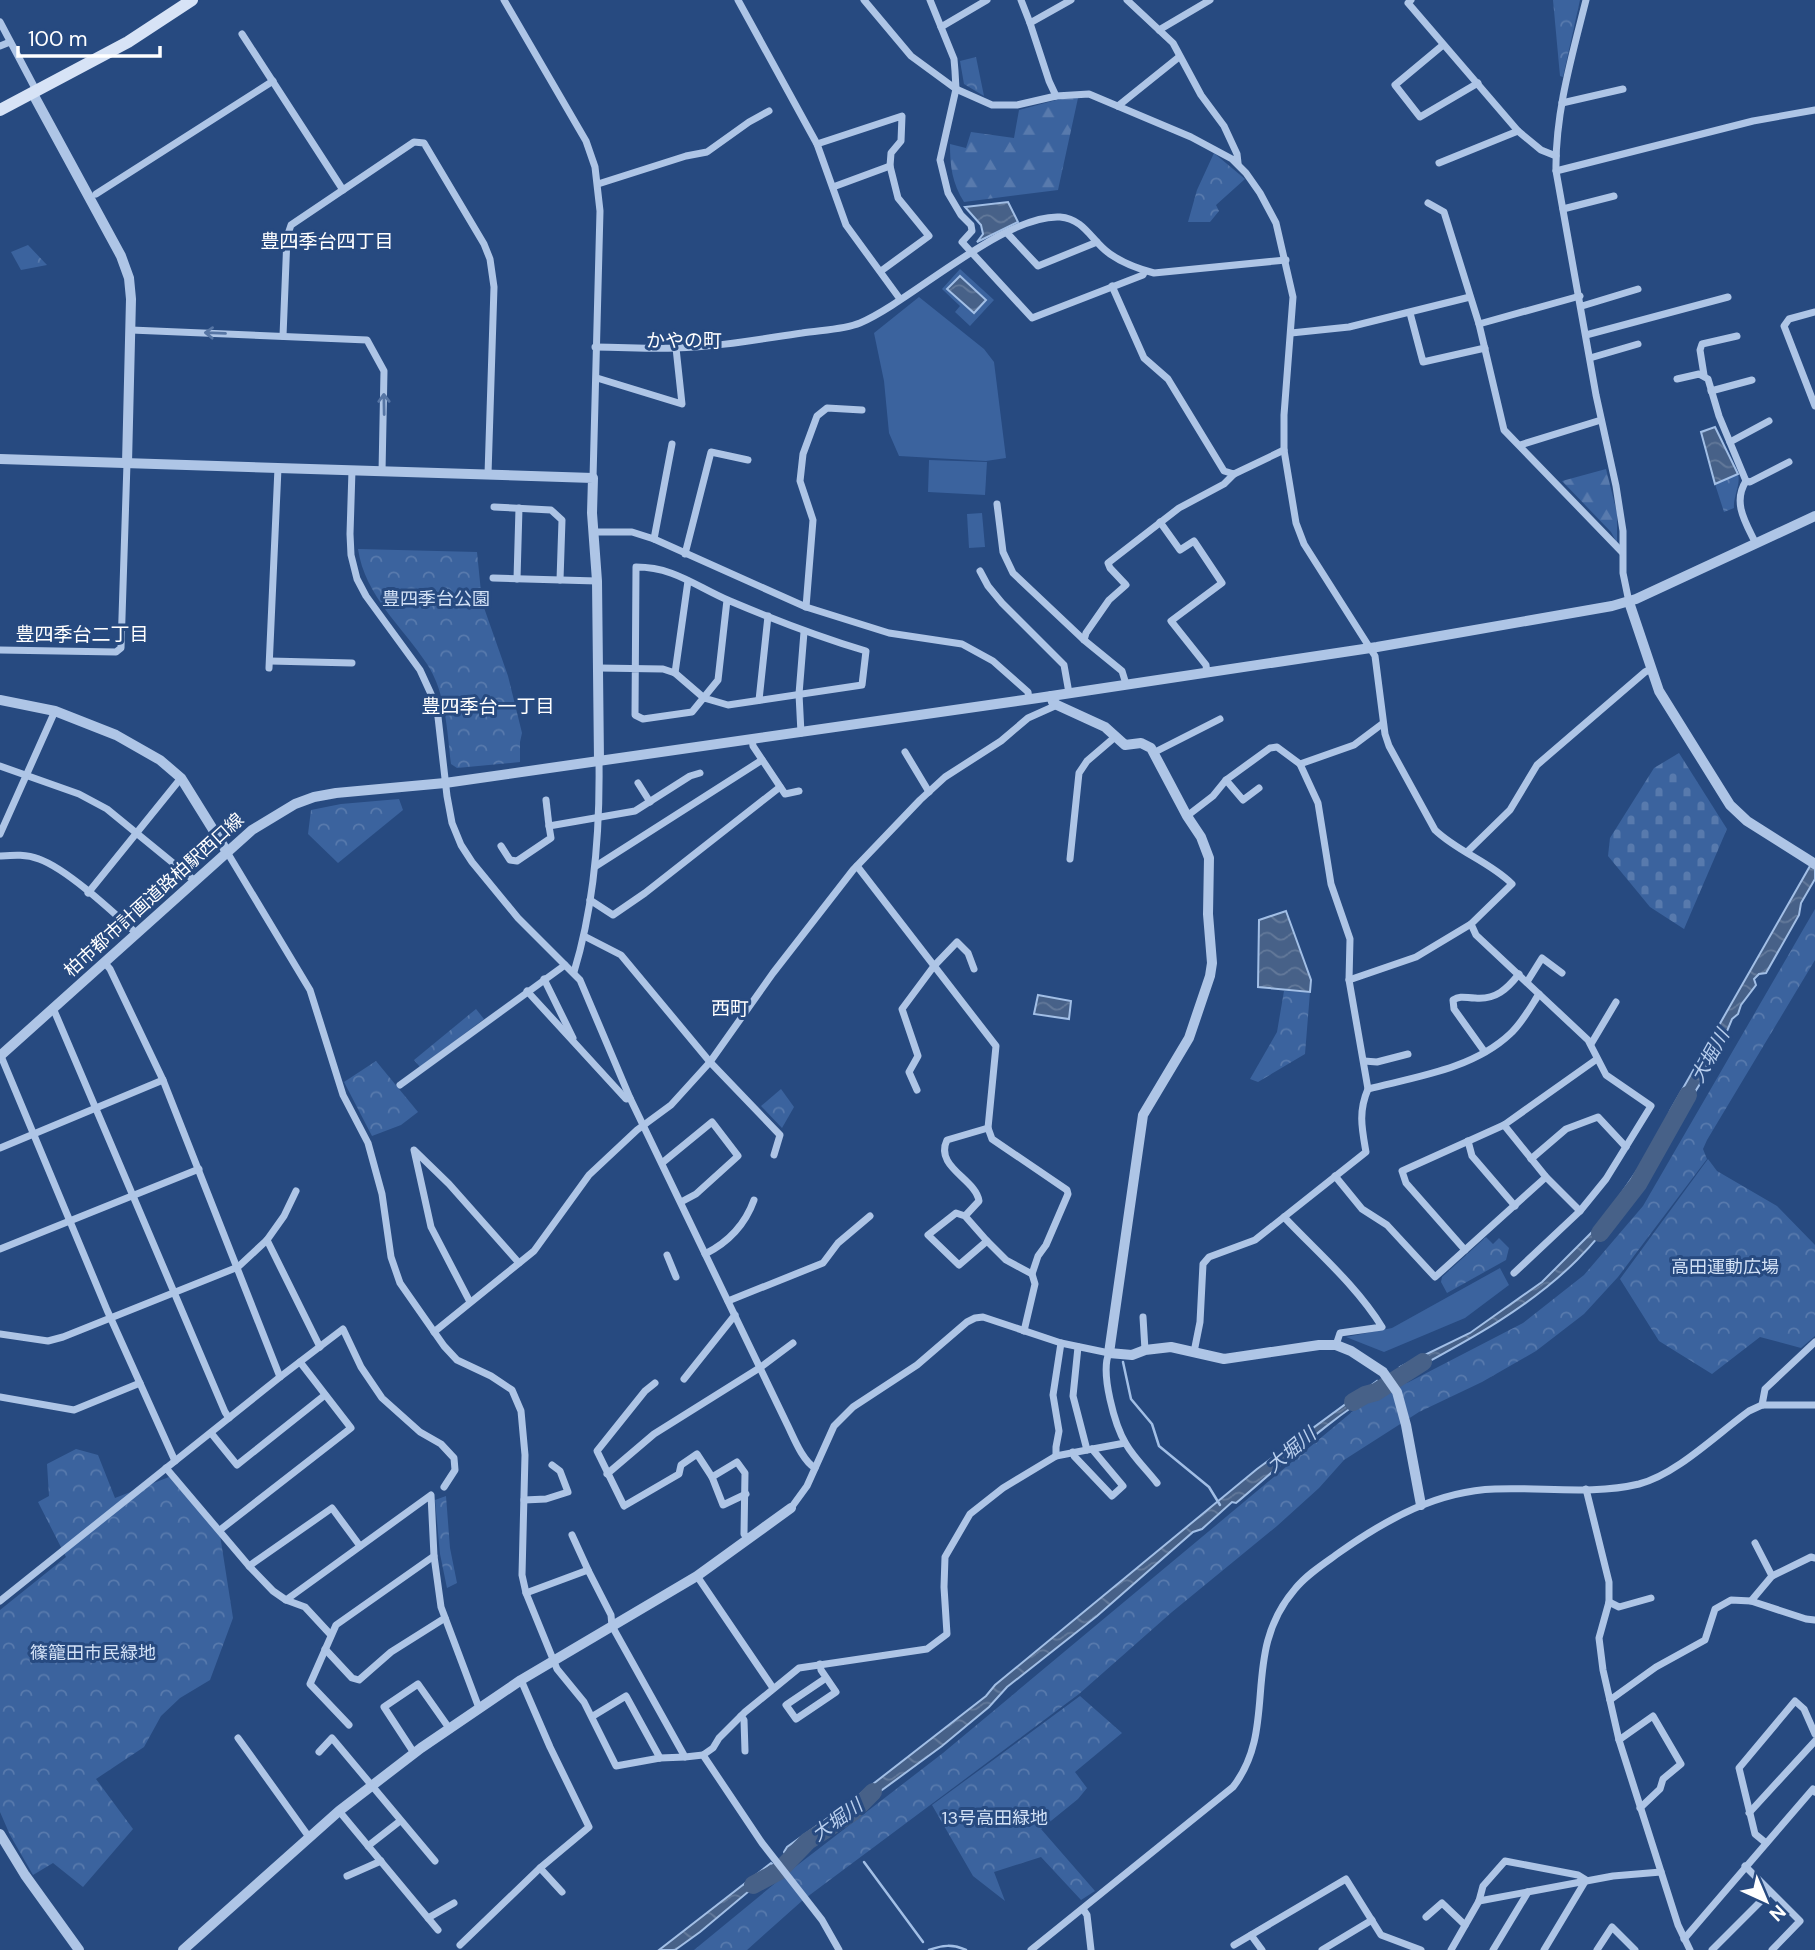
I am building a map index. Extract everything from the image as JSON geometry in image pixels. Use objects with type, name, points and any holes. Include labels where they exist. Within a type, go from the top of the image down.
[{"type":"main road","points":[[0,110],[128,42],[192,0]]},
{"type":"street","points":[[504,0],[586,141],[598,184],[600,211],[593,478],[600,817],[596,866],[584,936],[573,972]]},
{"type":"street","points":[[738,0],[817,144],[846,225],[900,299]]},
{"type":"street","points":[[864,0],[911,56],[956,89],[992,105],[1017,105],[1056,96],[1089,94],[1191,137],[1238,163],[1260,193],[1276,223],[1294,304],[1287,361],[1284,450],[1299,534],[1371,648],[1377,666],[1382,724],[1389,746],[1436,830],[1447,841],[1512,884],[1471,924],[1416,957],[1349,980]]},
{"type":"street","points":[[929,0],[954,59],[956,89],[940,160],[948,193],[961,215],[971,225],[972,232],[962,242],[1032,318],[1143,275],[1145,271]]},
{"type":"street","points":[[941,27],[987,0]]},
{"type":"street","points":[[1021,0],[1056,96]]},
{"type":"street","points":[[1030,23],[1071,0]]},
{"type":"street","points":[[1127,0],[1173,43],[1201,95],[1223,126],[1237,154],[1238,163]]},
{"type":"street","points":[[1159,30],[1209,0]]},
{"type":"street","points":[[1586,0],[1562,103],[1556,171],[1601,420],[1616,486],[1625,590],[1651,669],[1664,699],[1730,805],[1747,821],[1815,864]]},
{"type":"street","points":[[1408,1],[1518,131],[1541,150],[1556,156]]},
{"type":"street","points":[[0,22],[122,259],[129,278],[131,299],[121,648],[116,652],[0,650]]},
{"type":"street","points":[[243,34],[343,190]]},
{"type":"street","points":[[0,46],[10,42]]},
{"type":"street","points":[[1443,45],[1395,85],[1420,117],[1478,83]]},
{"type":"street","points":[[1118,106],[1180,57]]},
{"type":"street","points":[[96,194],[273,81]]},
{"type":"street","points":[[1562,103],[1623,89]]},
{"type":"street","points":[[1556,171],[1753,121],[1815,110]]},
{"type":"street","points":[[598,184],[707,152],[768,111]]},
{"type":"street","points":[[817,144],[902,116],[901,141],[891,153],[890,166],[898,198],[929,236],[881,271]]},
{"type":"street","points":[[1439,163],[1518,131]]},
{"type":"street","points":[[283,336],[287,237],[291,225],[419,140],[428,146],[490,259],[494,287],[488,474]]},
{"type":"street","points":[[834,187],[890,166]]},
{"type":"street","points":[[1563,209],[1614,195]]},
{"type":"street","points":[[1428,203],[1444,212],[1479,324],[1504,430],[1622,552]]},
{"type":"street","points":[[595,347],[676,348],[858,324],[1007,233],[1041,220],[1063,217],[1081,225],[1109,254],[1154,273],[1286,260]]},
{"type":"street","points":[[1007,233],[1038,266],[1097,242]]},
{"type":"street","points":[[1112,286],[1144,358],[1168,379],[1224,471],[1234,474]]},
{"type":"street","points":[[1581,306],[1638,289]]},
{"type":"street","points":[[1479,324],[1580,296]]},
{"type":"street","points":[[1291,332],[1349,327],[1470,297]]},
{"type":"street","points":[[1586,335],[1728,297]]},
{"type":"street","points":[[1815,312],[1789,319],[1784,326],[1815,406]]},
{"type":"street","points":[[1410,313],[1423,362],[1485,348]]},
{"type":"street","points":[[131,330],[361,339],[372,344],[384,371],[382,472]]},
{"type":"street","points":[[1737,336],[1702,344],[1700,350],[1704,375],[1708,379],[1746,481]]},
{"type":"street","points":[[1590,358],[1638,344]]},
{"type":"street","points":[[597,379],[682,404],[676,348]]},
{"type":"street","points":[[1677,379],[1704,375]]},
{"type":"street","points":[[1711,391],[1752,380]]},
{"type":"street","points":[[806,607],[813,520],[800,481],[803,454],[817,415],[827,408],[862,410]]},
{"type":"street","points":[[1520,445],[1601,420]]},
{"type":"street","points":[[1730,442],[1769,421]]},
{"type":"street","points":[[654,539],[672,444]]},
{"type":"street","points":[[1084,640],[1109,600],[1126,585],[1108,563],[1180,508],[1224,484],[1234,474],[1284,450]]},
{"type":"street","points":[[685,554],[710,452],[748,460]]},
{"type":"street","points":[[0,459],[593,478]]},
{"type":"street","points":[[1746,481],[1750,482],[1789,462]]},
{"type":"street","points":[[278,467],[269,664],[352,663]]},
{"type":"street","points":[[352,470],[349,534],[357,579],[366,596],[420,670],[431,694],[438,717],[452,823],[461,845],[518,918],[580,980],[630,1098],[705,1254],[803,1454],[811,1467],[815,1468]]},
{"type":"street","points":[[1746,481],[1738,500],[1756,544]]},
{"type":"street","points":[[997,504],[1003,552],[1013,573],[1084,640],[1122,671],[1126,684]]},
{"type":"street","points":[[494,507],[551,510],[562,520],[560,580]]},
{"type":"street","points":[[517,579],[519,508]]},
{"type":"street","name":"柏市都市計画道路柏駅西口線","points":[[1,1056],[265,820],[314,797],[445,783],[1029,699],[1054,700],[1069,693],[1371,648],[1629,602],[1815,516]]},
{"type":"street","points":[[1160,522],[1180,550],[1194,541],[1222,583],[1171,621],[1206,665],[1207,673]]},
{"type":"street","points":[[593,532],[632,532],[654,539],[806,607],[889,633],[962,644],[993,661],[1028,691],[1029,699]]},
{"type":"street","points":[[599,668],[636,668],[663,669],[675,673],[704,698],[728,705],[862,685],[866,651],[804,632],[727,600],[667,570],[636,567],[636,668],[635,715],[643,719],[692,712],[704,698],[718,680],[727,600]]},
{"type":"street","points":[[981,571],[988,586],[1002,603],[1064,665],[1069,693]]},
{"type":"street","points":[[493,578],[597,581]]},
{"type":"street","points":[[675,673],[688,581]]},
{"type":"street","points":[[759,700],[768,616]]},
{"type":"street","points":[[801,733],[799,694],[804,632]]},
{"type":"street","points":[[1467,852],[1510,810],[1537,765],[1651,669]]},
{"type":"street","points":[[0,700],[55,712],[116,735],[151,754],[181,778],[310,990],[343,1095],[368,1143],[382,1194],[391,1257],[400,1283],[457,1360],[512,1390],[521,1411],[525,1455],[522,1575],[526,1593],[557,1669],[593,1716],[616,1766],[660,1758],[702,1755],[713,1748],[741,1716],[799,1668],[927,1649],[947,1634],[945,1557],[970,1514],[1003,1488],[1056,1456],[1125,1443]]},
{"type":"street","points":[[434,1332],[534,1251],[589,1175],[623,1143],[671,1105],[710,1062],[773,973],[857,866],[929,792],[945,777],[1001,741],[1054,700],[1075,714],[1096,721],[1125,745],[1141,743],[1155,752],[1187,816],[1201,837],[1209,858],[1210,976],[1189,1038],[1143,1115],[1106,1361],[1106,1382],[1125,1443],[1157,1483]]},
{"type":"street","points":[[0,834],[55,712]]},
{"type":"street","points":[[1155,752],[1220,719]]},
{"type":"street","points":[[1300,764],[1353,744],[1382,724]]},
{"type":"street","points":[[1070,859],[1079,774],[1087,761],[1115,737]]},
{"type":"street","points":[[752,739],[752,746],[785,794],[799,791]]},
{"type":"street","points":[[1187,816],[1213,796],[1226,780],[1270,748],[1277,747],[1300,764],[1318,803],[1331,884],[1350,939],[1349,980],[1368,1089],[1361,1104],[1360,1119],[1366,1152],[1255,1240],[1209,1257],[1203,1264],[1200,1322],[1194,1352]]},
{"type":"street","points":[[905,752],[929,792]]},
{"type":"street","points":[[596,866],[762,760]]},
{"type":"street","points":[[0,766],[88,799],[107,809],[195,881]]},
{"type":"street","points":[[549,825],[635,811],[690,776],[700,774]]},
{"type":"street","points":[[88,893],[181,778]]},
{"type":"street","points":[[1226,780],[1243,800],[1259,788]]},
{"type":"street","points":[[638,783],[650,802]]},
{"type":"street","points":[[590,900],[613,915],[780,787]]},
{"type":"street","points":[[501,846],[510,860],[517,861],[551,838],[546,800]]},
{"type":"street","points":[[0,856],[24,855],[40,859],[57,868],[136,933]]},
{"type":"street","points":[[857,866],[996,1046],[988,1128],[992,1139],[1067,1190],[1068,1194],[1032,1274],[1035,1284],[1024,1331]]},
{"type":"street","points":[[1471,924],[1476,935],[1591,1044],[1606,1075],[1651,1105],[1606,1179],[1580,1211],[1514,1273]]},
{"type":"street","points":[[584,936],[621,955],[710,1062],[780,1135],[774,1155]]},
{"type":"street","points":[[918,1090],[909,1072],[918,1056],[902,1009],[934,966],[957,942],[968,953],[974,969]]},
{"type":"street","points":[[1527,982],[1542,958],[1562,973]]},
{"type":"street","points":[[104,962],[110,969],[163,1080],[280,1377]]},
{"type":"street","points":[[400,1085],[565,965]]},
{"type":"street","points":[[1484,1051],[1454,1009],[1453,1000],[1462,996],[1489,998],[1501,993],[1519,974]]},
{"type":"street","points":[[544,979],[576,1045]]},
{"type":"street","points":[[527,991],[626,1099],[630,1098]]},
{"type":"street","points":[[1368,1089],[1455,1066],[1484,1051],[1509,1035],[1539,994]]},
{"type":"street","points":[[1591,1044],[1616,1002]]},
{"type":"street","points":[[53,1008],[229,1418]]},
{"type":"street","points":[[1364,1060],[1377,1062],[1408,1054]]},
{"type":"street","points":[[1,1056],[111,1319],[175,1461]]},
{"type":"street","points":[[1465,1250],[1406,1182],[1402,1171],[1504,1125],[1597,1059]]},
{"type":"street","points":[[0,1148],[163,1080]]},
{"type":"street","points":[[1531,1159],[1566,1129],[1598,1117],[1626,1147]]},
{"type":"street","points":[[662,1163],[712,1122],[738,1156],[696,1194],[681,1202]]},
{"type":"street","points":[[1504,1125],[1546,1177],[1580,1211]]},
{"type":"street","points":[[965,1216],[979,1201],[978,1193],[949,1166],[945,1145],[947,1140],[988,1128]]},
{"type":"street","points":[[1468,1141],[1472,1156],[1515,1206]]},
{"type":"street","points":[[470,1302],[431,1227],[414,1150],[449,1184],[519,1263]]},
{"type":"street","points":[[0,1249],[198,1169]]},
{"type":"street","points":[[1335,1176],[1362,1209],[1387,1225],[1435,1277],[1546,1177]]},
{"type":"street","points":[[0,1334],[48,1341],[177,1294],[238,1268],[268,1240],[296,1191]]},
{"type":"street","points":[[705,1254],[722,1245],[748,1219],[754,1200]]},
{"type":"street","points":[[987,1241],[958,1265],[928,1235],[956,1213],[965,1216],[1006,1260],[1032,1274]]},
{"type":"street","points":[[728,1301],[823,1263],[838,1243],[870,1216]]},
{"type":"street","points":[[1284,1217],[1362,1298],[1382,1327],[1340,1333],[1336,1345]]},
{"type":"street","points":[[268,1240],[320,1347]]},
{"type":"street","points":[[667,1255],[676,1277]]},
{"type":"street","points":[[684,1379],[735,1315]]},
{"type":"street","points":[[183,1950],[339,1811],[414,1753],[522,1680],[697,1576],[791,1508],[800,1498],[834,1426],[853,1407],[917,1365],[967,1322],[984,1317],[1061,1343],[1132,1355],[1145,1350],[1171,1347],[1224,1359],[1299,1346],[1336,1345],[1351,1351],[1376,1365],[1389,1379],[1399,1398],[1421,1504]]},
{"type":"street","points":[[1143,1317],[1145,1350]]},
{"type":"street","points":[[1,1599],[343,1329],[361,1367],[382,1398],[420,1432],[441,1444],[454,1458],[455,1469],[444,1487]]},
{"type":"street","points":[[1762,1405],[1765,1389],[1815,1342]]},
{"type":"street","points":[[607,1474],[654,1434],[761,1367],[793,1343]]},
{"type":"street","points":[[1056,1456],[1059,1431],[1053,1395],[1061,1343]]},
{"type":"street","points":[[1073,1452],[1112,1496],[1123,1486],[1090,1449],[1073,1396],[1078,1347]]},
{"type":"street","points":[[220,1530],[351,1428],[300,1362]]},
{"type":"street","points":[[0,1397],[74,1410],[140,1383]]},
{"type":"street","points":[[655,1383],[645,1391],[597,1451],[624,1506],[679,1474],[681,1465],[697,1454],[712,1477],[723,1505],[746,1494]]},
{"type":"street","points":[[211,1433],[237,1465],[325,1395]]},
{"type":"street","points":[[1031,1950],[1233,1787],[1245,1771],[1256,1737],[1262,1660],[1273,1622],[1295,1588],[1357,1540],[1421,1504],[1469,1492],[1631,1485],[1657,1477],[1749,1411],[1762,1405],[1815,1405]]},
{"type":"street","points":[[712,1477],[737,1462],[746,1473],[744,1534],[748,1539]]},
{"type":"street","points":[[524,1500],[546,1499],[568,1492],[561,1471],[552,1465]]},
{"type":"street","points":[[166,1468],[273,1591],[286,1600],[305,1607],[330,1634]]},
{"type":"street","points":[[1586,1489],[1609,1582],[1609,1602],[1600,1638],[1603,1670],[1619,1740],[1689,1950]]},
{"type":"street","points":[[286,1600],[431,1495],[434,1556],[441,1607],[479,1708]]},
{"type":"street","points":[[249,1566],[332,1508],[360,1546]]},
{"type":"street","points":[[572,1535],[611,1615],[612,1626],[685,1756]]},
{"type":"street","points":[[1755,1543],[1772,1576]]},
{"type":"street","points":[[349,1724],[310,1684],[330,1634],[336,1625],[434,1556]]},
{"type":"street","points":[[1751,1601],[1772,1576],[1811,1557],[1815,1558]]},
{"type":"street","points":[[526,1593],[588,1570]]},
{"type":"street","points":[[697,1576],[773,1688]]},
{"type":"street","points":[[1609,1602],[1619,1608],[1651,1598]]},
{"type":"street","points":[[1610,1700],[1649,1671],[1705,1640],[1715,1609],[1731,1600],[1751,1601],[1815,1620]]},
{"type":"street","points":[[325,1649],[352,1678],[359,1680],[391,1652],[445,1618]]},
{"type":"street","points":[[820,1664],[836,1692],[796,1719],[786,1705],[826,1678]]},
{"type":"street","points":[[460,1945],[540,1868],[589,1827],[550,1747],[522,1680]]},
{"type":"street","points":[[414,1753],[383,1707],[418,1684],[449,1728]]},
{"type":"street","points":[[593,1716],[626,1696],[660,1758]]},
{"type":"street","points":[[1766,1843],[1755,1834],[1738,1768],[1795,1701],[1804,1709],[1815,1734]]},
{"type":"street","points":[[741,1716],[744,1720],[745,1751]]},
{"type":"street","points":[[1619,1740],[1653,1716],[1681,1764],[1663,1779],[1660,1789],[1640,1808]]},
{"type":"street","points":[[238,1738],[309,1837]]},
{"type":"street","points":[[319,1752],[332,1738],[435,1861]]},
{"type":"street","points":[[1749,1813],[1815,1741]]},
{"type":"street","points":[[702,1755],[762,1843],[822,1920],[839,1950]]},
{"type":"street","points":[[1684,1939],[1814,1789]]},
{"type":"street","points":[[339,1811],[438,1930]]},
{"type":"street","points":[[368,1846],[401,1821]]},
{"type":"street","points":[[0,1834],[32,1885],[79,1950]]},
{"type":"street","points":[[347,1876],[381,1861]]},
{"type":"street","points":[[1451,1950],[1479,1901],[1483,1886],[1505,1861],[1578,1875],[1586,1881]]},
{"type":"street","points":[[1745,1866],[1800,1922],[1772,1950]]},
{"type":"street","points":[[540,1868],[562,1892]]},
{"type":"street","points":[[1479,1901],[1613,1876],[1661,1872]]},
{"type":"street","points":[[1234,1945],[1346,1879],[1381,1935],[1421,1950]]},
{"type":"street","points":[[1544,1950],[1586,1881]]},
{"type":"street","points":[[1493,1950],[1528,1892]]},
{"type":"street","points":[[1712,1950],[1770,1892]]},
{"type":"street","points":[[428,1918],[454,1903]]},
{"type":"street","points":[[1426,1917],[1442,1903],[1465,1925]]},
{"type":"street","points":[[1083,1909],[1087,1915],[1091,1950]]},
{"type":"street","points":[[1322,1950],[1372,1920]]},
{"type":"street","points":[[1597,1950],[1612,1927],[1635,1950]]},
{"type":"street","points":[[1251,1935],[1262,1950]]},
{"type":"green space","points":[[1553,0],[1580,0],[1563,77],[1560,76]]},
{"type":"green space","points":[[976,57],[984,96],[964,84],[960,61]]},
{"type":"green space","points":[[1078,98],[1058,190],[964,202],[953,174],[950,144],[966,148],[971,132],[1014,138],[1019,110],[1060,99]]},
{"type":"green space","points":[[1214,153],[1245,179],[1216,205],[1219,211],[1210,222],[1188,222],[1197,190]]},
{"type":"green space","points":[[28,245],[47,265],[21,270],[11,252]]},
{"type":"green space","points":[[960,269],[994,300],[970,326],[955,312],[960,306],[942,289]]},
{"type":"green space","points":[[919,297],[984,349],[994,362],[1006,458],[986,461],[899,456],[889,433],[884,381],[874,333]]},
{"type":"green space","points":[[929,460],[987,462],[985,495],[928,492]]},
{"type":"green space","points":[[1606,469],[1617,513],[1617,543],[1611,532],[1562,481]]},
{"type":"green space","points":[[1738,474],[1734,508],[1724,512],[1715,484]]},
{"type":"green space","points":[[982,513],[985,547],[969,548],[967,514]]},
{"type":"green space","name":"豊四季台公園","points":[[358,549],[477,552],[482,602],[508,676],[522,733],[520,762],[457,768],[451,764],[445,712],[433,675],[376,596],[362,566]]},
{"type":"green space","points":[[1679,753],[1727,829],[1684,929],[1650,907],[1608,856],[1610,838],[1654,768]]},
{"type":"green space","points":[[399,799],[403,810],[338,863],[308,834],[311,810],[341,804]]},
{"type":"green space","points":[[1815,909],[1815,960],[1707,1140],[1703,1149],[1707,1159],[1618,1277],[1584,1314],[1536,1351],[1482,1382],[1419,1412],[1344,1460],[1319,1488],[1277,1526],[1172,1612],[1079,1694],[803,1900],[747,1950],[694,1950],[795,1867],[943,1753],[1353,1411],[1387,1390],[1409,1382],[1523,1323],[1584,1275],[1643,1206]]},
{"type":"green space","points":[[1284,991],[1310,992],[1305,1054],[1258,1082],[1250,1079],[1277,1032]]},
{"type":"green space","points":[[476,1009],[484,1019],[420,1067],[414,1060]]},
{"type":"green space","points":[[376,1061],[418,1112],[401,1125],[372,1136],[344,1082]]},
{"type":"green space","points":[[781,1089],[794,1107],[782,1128],[761,1106]]},
{"type":"green space","name":"高田運動広場","points":[[1708,1159],[1717,1171],[1777,1206],[1815,1245],[1815,1336],[1801,1348],[1760,1337],[1712,1374],[1659,1341],[1620,1279]]},
{"type":"green space","points":[[1486,1237],[1493,1244],[1499,1238],[1509,1248],[1506,1260],[1447,1293],[1441,1282],[1442,1277]]},
{"type":"green space","points":[[1500,1268],[1509,1285],[1465,1318],[1384,1352],[1346,1337],[1392,1328]]},
{"type":"green space","name":"篠籠田市民緑地","points":[[76,1449],[98,1455],[115,1498],[169,1477],[220,1535],[233,1618],[210,1680],[180,1698],[161,1716],[144,1747],[96,1779],[133,1829],[83,1887],[53,1863],[33,1875],[0,1812],[0,1610],[66,1557],[38,1502],[49,1496],[47,1464]]},
{"type":"green space","points":[[446,1496],[450,1548],[457,1583],[447,1588],[440,1554],[435,1500]]},
{"type":"green space","name":"13号高田緑地","points":[[1080,1696],[1122,1733],[1075,1772],[1087,1788],[1078,1799],[1041,1829],[1095,1891],[1081,1900],[1041,1857],[994,1872],[1005,1901],[973,1876],[932,1805]]},
{"type":"water","points":[[1008,202],[1018,222],[977,242],[983,234],[981,225],[965,207]]},
{"type":"water","points":[[960,276],[986,300],[974,313],[947,289]]},
{"type":"water","points":[[1715,427],[1738,474],[1715,484],[1701,432]]},
{"type":"water","points":[[1810,866],[1815,869],[1815,879],[1801,903],[1799,915],[1766,973],[1759,974],[1754,979],[1756,985],[1732,1019],[1720,1048],[1708,1061],[1703,1079],[1680,1116],[1670,1111]]},
{"type":"water","points":[[1286,911],[1311,980],[1310,992],[1258,987],[1259,920]]},
{"type":"water","points":[[1038,995],[1071,1001],[1069,1019],[1034,1014]]},
{"type":"water","points":[[1667,1121],[1674,1125],[1642,1179],[1618,1213],[1577,1260],[1517,1309],[1404,1375],[1400,1367],[1470,1333],[1542,1282],[1601,1223],[1647,1156]]},
{"type":"water","points":[[1377,1381],[1382,1388],[1343,1413],[1236,1503],[1232,1502],[1202,1529],[1193,1532],[1097,1616],[1007,1687],[989,1707],[942,1746],[788,1859],[784,1852],[787,1847],[846,1805],[986,1696],[995,1685],[1257,1469]]},
{"type":"water","points":[[771,1863],[779,1870],[761,1881],[700,1932],[675,1950],[659,1950]]},
{"type":"waterway","name":"大堀川","points":[[1600,1233],[1638,1184],[1688,1095]]},
{"type":"waterway","points":[[1123,1362],[1131,1399],[1152,1424],[1159,1446],[1209,1487],[1220,1505]]},
{"type":"waterway","name":"大堀川","points":[[1353,1402],[1376,1392],[1423,1362]]},
{"type":"waterway","name":"大堀川","points":[[753,1885],[779,1871],[808,1841],[853,1812],[873,1792]]},
{"type":"waterway","points":[[864,1862],[923,1942]]},
{"type":"waterway","points":[[929,1950],[948,1946],[966,1950]]},
{"type":"district","name":"豊四季台四丁目","points":[[327,241]]},
{"type":"district","name":"かやの町","points":[[684,340]]},
{"type":"district","name":"豊四季台二丁目","points":[[82,634]]},
{"type":"district","name":"豊四季台一丁目","points":[[488,706]]},
{"type":"district","name":"西町","points":[[730,1008]]}]
